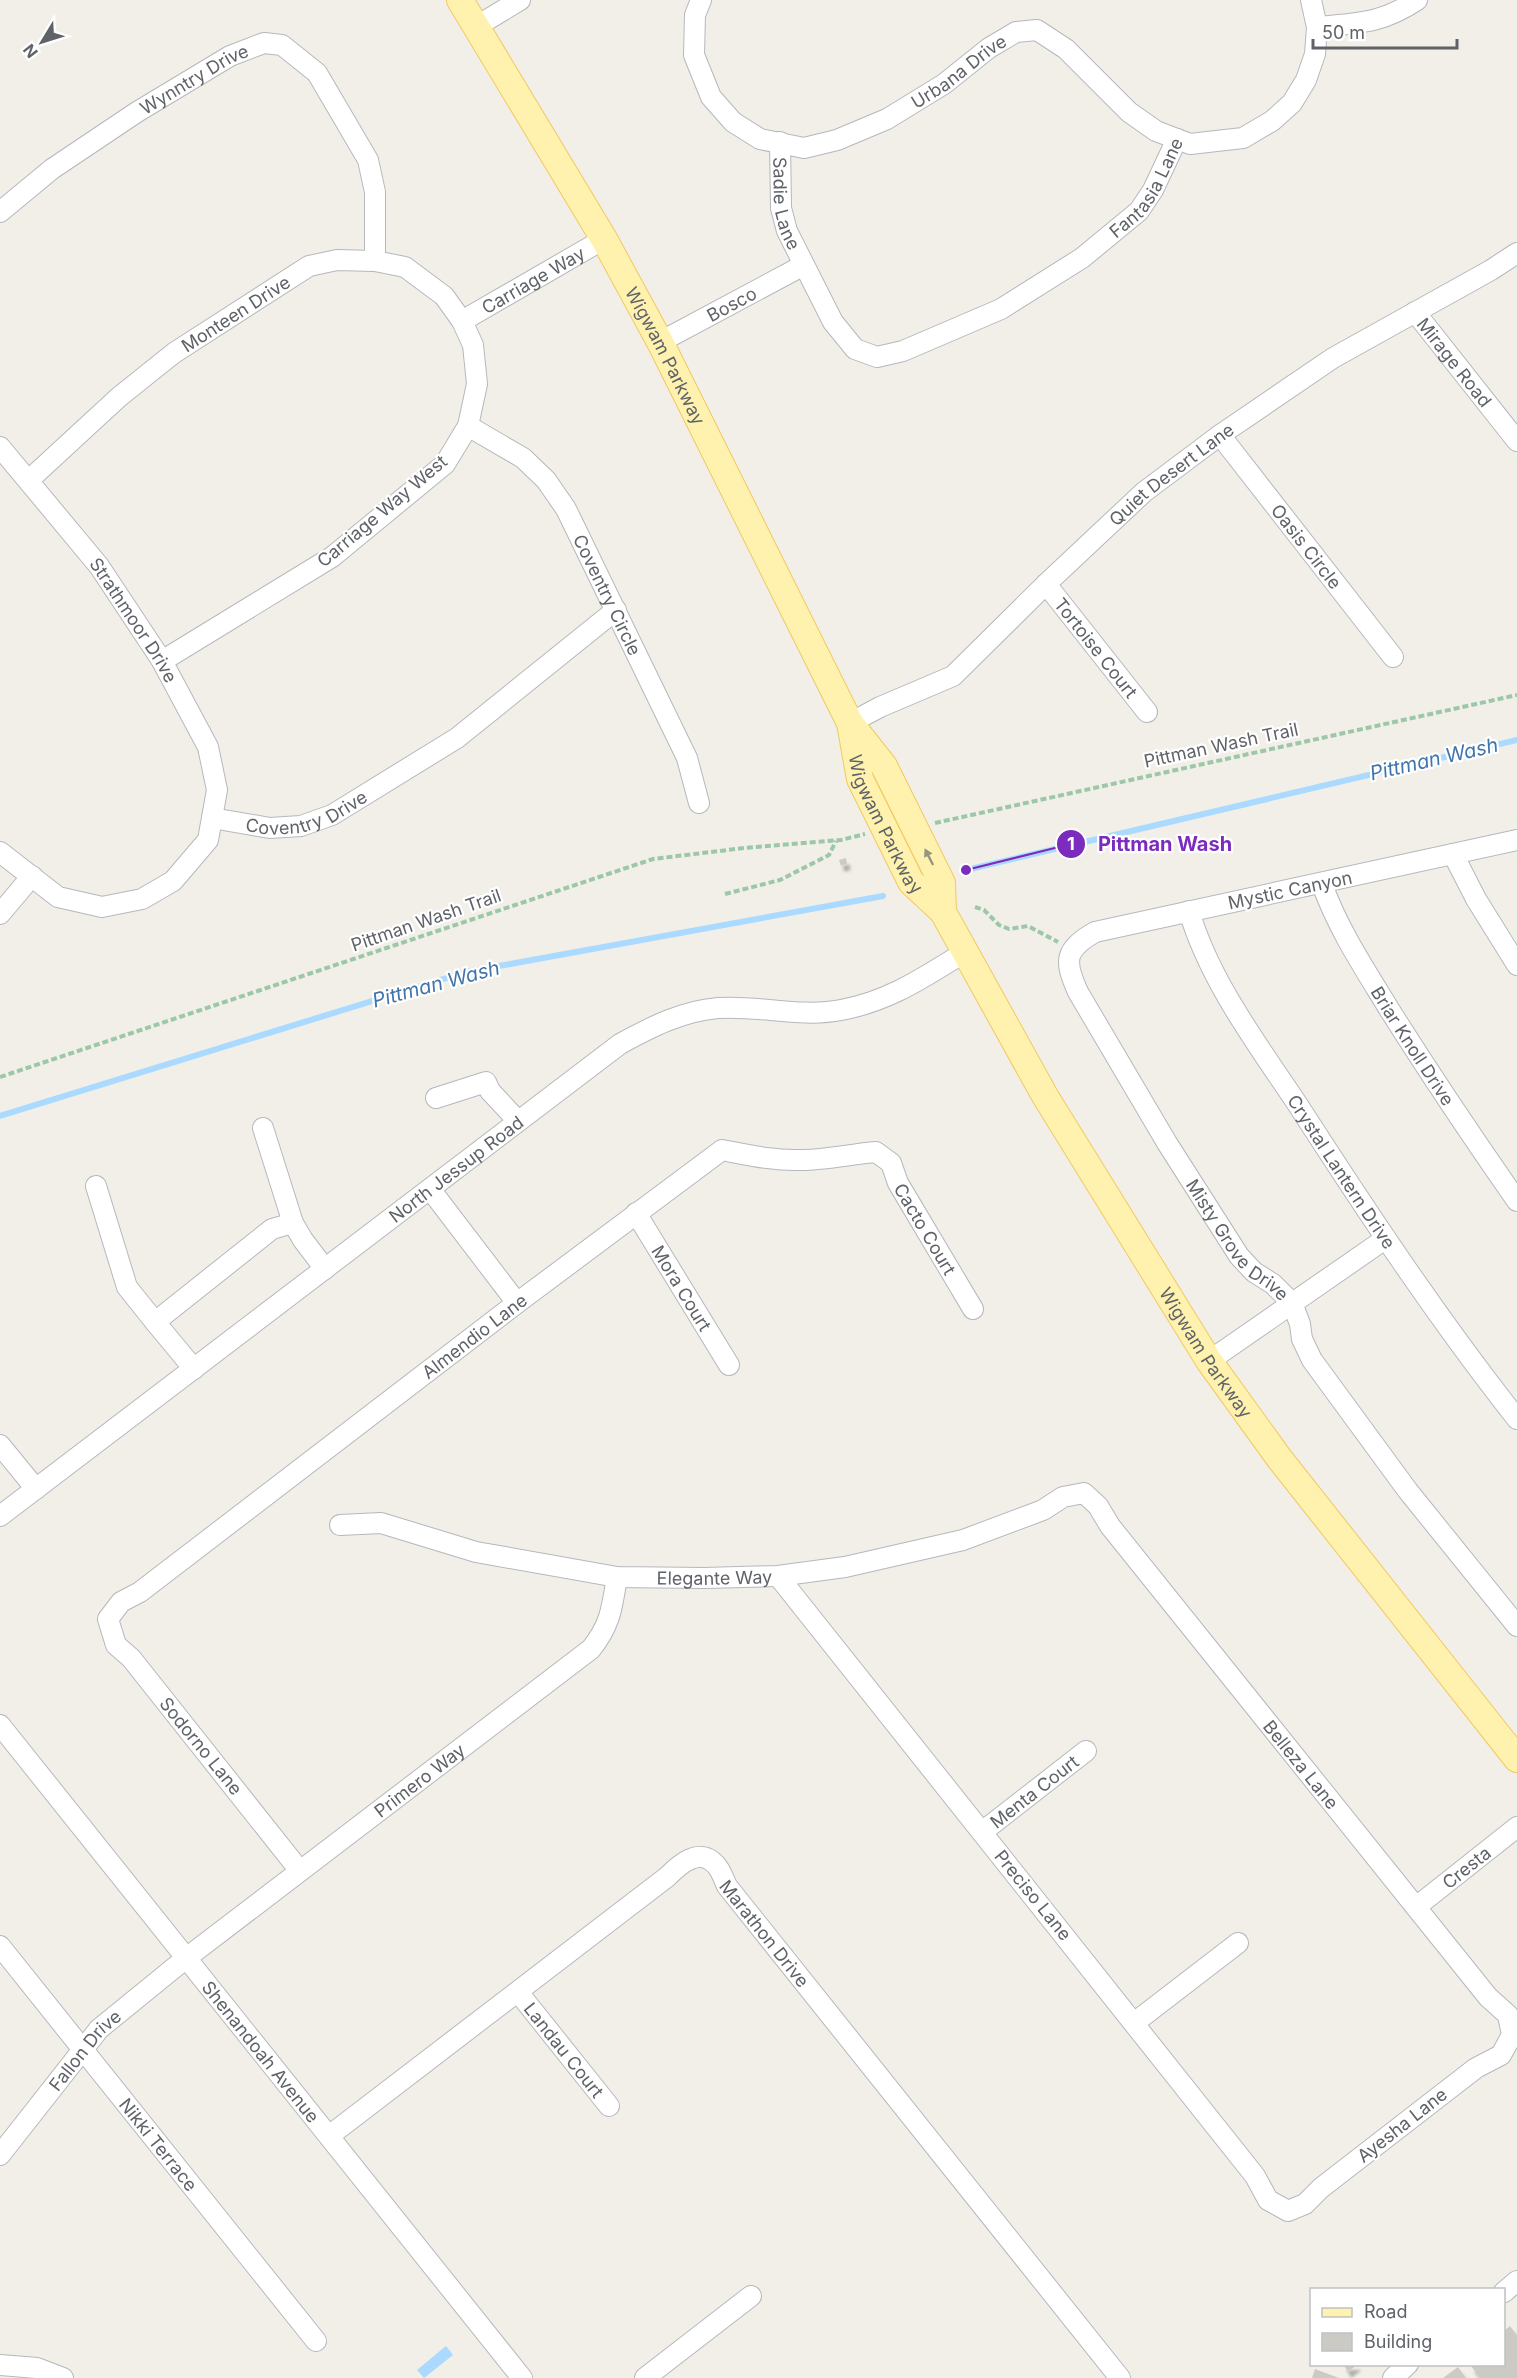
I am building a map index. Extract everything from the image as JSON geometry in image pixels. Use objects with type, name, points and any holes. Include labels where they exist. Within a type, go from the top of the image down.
[{"type":"main road","name":"Wigwam Parkway","points":[[460,0],[604,239],[660,342],[850,723],[860,778],[911,882],[943,912],[1045,1096],[1209,1361],[1279,1458],[1517,1759]]},
{"type":"street","points":[[477,26],[520,0]]},
{"type":"street","name":"Sadie Lane","points":[[701,0],[695,15],[694,55],[711,97],[733,122],[760,139],[780,142],[781,208],[787,231],[833,322],[855,349],[866,353]]},
{"type":"street","name":"Fantasia Lane","points":[[866,353],[877,357],[903,351],[1001,309],[1082,258],[1139,211],[1153,190],[1177,139],[1190,144],[1243,138],[1272,121],[1292,103],[1306,80],[1315,54],[1317,27],[1311,0]]},
{"type":"street","points":[[1317,27],[1377,21],[1402,10],[1417,0]]},
{"type":"street","name":"Urbana Drive","points":[[780,142],[804,148],[837,140],[887,119],[944,84],[989,48],[1016,32],[1037,30],[1066,49],[1129,112],[1156,131],[1177,139]]},
{"type":"street","name":"Wynntry Drive","points":[[0,212],[52,169],[137,112],[221,62],[264,44],[282,45],[317,73],[368,160],[375,192],[375,261]]},
{"type":"street","name":"Carriage Way","points":[[462,321],[604,239]]},
{"type":"street","name":"Quiet Desert Lane","points":[[850,723],[880,707],[953,676],[1144,492],[1220,435],[1333,358],[1491,270],[1517,253]]},
{"type":"street","name":"Monteen Drive","points":[[29,480],[118,397],[174,353],[309,266],[337,260],[375,261],[405,267],[444,296],[462,321]]},
{"type":"street","name":"Bosco","points":[[660,342],[804,265]]},
{"type":"street","name":"Mirage Road","points":[[1415,312],[1517,441]]},
{"type":"street","name":"Carriage Way West","points":[[162,661],[332,557],[445,464],[468,426],[477,384],[473,345],[462,321]]},
{"type":"street","name":"Coventry Circle","points":[[468,426],[523,458],[546,480],[567,509],[687,758],[699,803]]},
{"type":"street","name":"Oasis Circle","points":[[1220,435],[1393,657]]},
{"type":"street","name":"Strathmoor Drive","points":[[0,447],[99,566],[162,661],[208,747],[217,790],[212,818]]},
{"type":"street","name":"Tortoise Court","points":[[1046,584],[1147,712]]},
{"type":"street","name":"Coventry Drive","points":[[212,818],[270,828],[301,826],[332,815],[457,738],[616,610]]},
{"type":"street","points":[[0,852],[58,897],[102,907],[142,899],[173,881],[208,840],[212,818]]},
{"type":"street","name":"Mystic Canyon","points":[[1071,951],[1079,942],[1095,932],[1517,840]]},
{"type":"street","points":[[1454,854],[1476,899],[1517,965]]},
{"type":"street","points":[[0,914],[32,876]]},
{"type":"street","name":"Briar Knoll Drive","points":[[1322,884],[1332,912],[1359,960],[1455,1111],[1517,1201]]},
{"type":"street","name":"Crystal Lantern Drive","points":[[1189,911],[1207,958],[1237,1011],[1385,1239],[1517,1419]]},
{"type":"street","name":"Misty Grove Drive","points":[[1071,951],[1069,970],[1078,992],[1173,1153],[1239,1256],[1254,1272],[1273,1284],[1292,1304],[1300,1324],[1302,1340],[1312,1360],[1408,1491],[1517,1626]]},
{"type":"street","name":"North Jessup Road","points":[[0,1516],[620,1044],[655,1025],[687,1013],[720,1008],[802,1013],[839,1011],[874,1003],[908,987],[965,952]]},
{"type":"street","points":[[436,1098],[486,1082],[490,1091],[518,1121]]},
{"type":"street","points":[[263,1128],[293,1222],[303,1240],[325,1269]]},
{"type":"street","name":"Almendio Lane","points":[[108,1619],[121,1602],[140,1592],[517,1303],[722,1150],[772,1159],[801,1160],[842,1158],[876,1152]]},
{"type":"street","name":"Cacto Court","points":[[876,1152],[891,1163],[897,1183],[973,1309]]},
{"type":"street","points":[[96,1186],[127,1287],[194,1369]]},
{"type":"street","points":[[430,1189],[517,1303]]},
{"type":"street","name":"Mora Court","points":[[636,1213],[729,1365]]},
{"type":"street","points":[[155,1322],[272,1229],[293,1222]]},
{"type":"street","points":[[1209,1361],[1385,1239]]},
{"type":"street","points":[[0,1445],[36,1489]]},
{"type":"street","name":"Elegante Way","points":[[340,1525],[381,1523],[476,1552],[617,1577],[778,1576],[845,1567],[963,1540],[1043,1510],[1064,1497],[1084,1493]]},
{"type":"street","name":"Belleza Lane","points":[[1084,1493],[1098,1506],[1118,1535],[1488,1998],[1508,2015],[1512,2035]]},
{"type":"street","name":"Preciso Lane","points":[[778,1576],[1255,2176],[1268,2200],[1288,2211]]},
{"type":"street","name":"Primero Way","points":[[185,1959],[591,1649],[604,1634],[611,1613],[617,1577]]},
{"type":"street","name":"Sodorno Lane","points":[[108,1619],[116,1646],[138,1667],[300,1870]]},
{"type":"street","name":"Shenandoah Avenue","points":[[0,1725],[522,2378]]},
{"type":"street","name":"Menta Court","points":[[982,1832],[1086,1751]]},
{"type":"street","name":"Cresta","points":[[1416,1907],[1517,1827]]},
{"type":"street","name":"Marathon Drive","points":[[329,2136],[667,1877],[683,1861],[700,1857],[715,1864],[727,1886],[1120,2378]]},
{"type":"street","points":[[1134,2023],[1238,1943]]},
{"type":"street","name":"Nikki Terrace","points":[[0,1946],[316,2342]]},
{"type":"street","name":"Fallon Drive","points":[[0,2155],[99,2029],[185,1959]]},
{"type":"street","name":"Landau Court","points":[[518,1992],[609,2106]]},
{"type":"street","name":"Ayesha Lane","points":[[1288,2211],[1305,2204],[1321,2188],[1476,2068],[1501,2055],[1512,2035]]},
{"type":"street","points":[[1505,2290],[1517,2281]]},
{"type":"street","points":[[645,2378],[751,2296]]},
{"type":"street","points":[[0,2365],[37,2368],[63,2378]]},
{"type":"street","points":[[1393,2378],[1406,2366]]},
{"type":"path","name":"Pittman Wash Trail","points":[[932,824],[1517,695]]},
{"type":"path","name":"Pittman Wash Trail","points":[[0,1077],[653,859],[837,840],[871,832]]},
{"type":"path","points":[[725,894],[780,880],[829,855],[837,840]]},
{"type":"path","points":[[975,907],[984,910],[999,925],[1009,929],[1028,927],[1071,951]]},
{"type":"water","points":[[446,2346],[453,2355],[424,2378],[417,2370]]},
{"type":"building","points":[[846,858],[847,864],[841,866],[839,860]]},
{"type":"building","points":[[1510,2326],[1517,2335],[1517,2378],[1480,2378],[1471,2366],[1505,2366],[1505,2330]]},
{"type":"building","points":[[1344,2366],[1356,2366],[1348,2372]]},
{"type":"building","points":[[1458,2367],[1466,2378],[1443,2378]]},
{"type":"building","points":[[1315,2369],[1339,2378],[1312,2378]]},
{"type":"waterway","name":"Pittman Wash","points":[[966,870],[1517,740]]},
{"type":"waterway","name":"Pittman Wash","points":[[0,1116],[466,972],[883,896]]},
{"type":"place","name":"Pittman Wash","points":[[966,870]]}]
